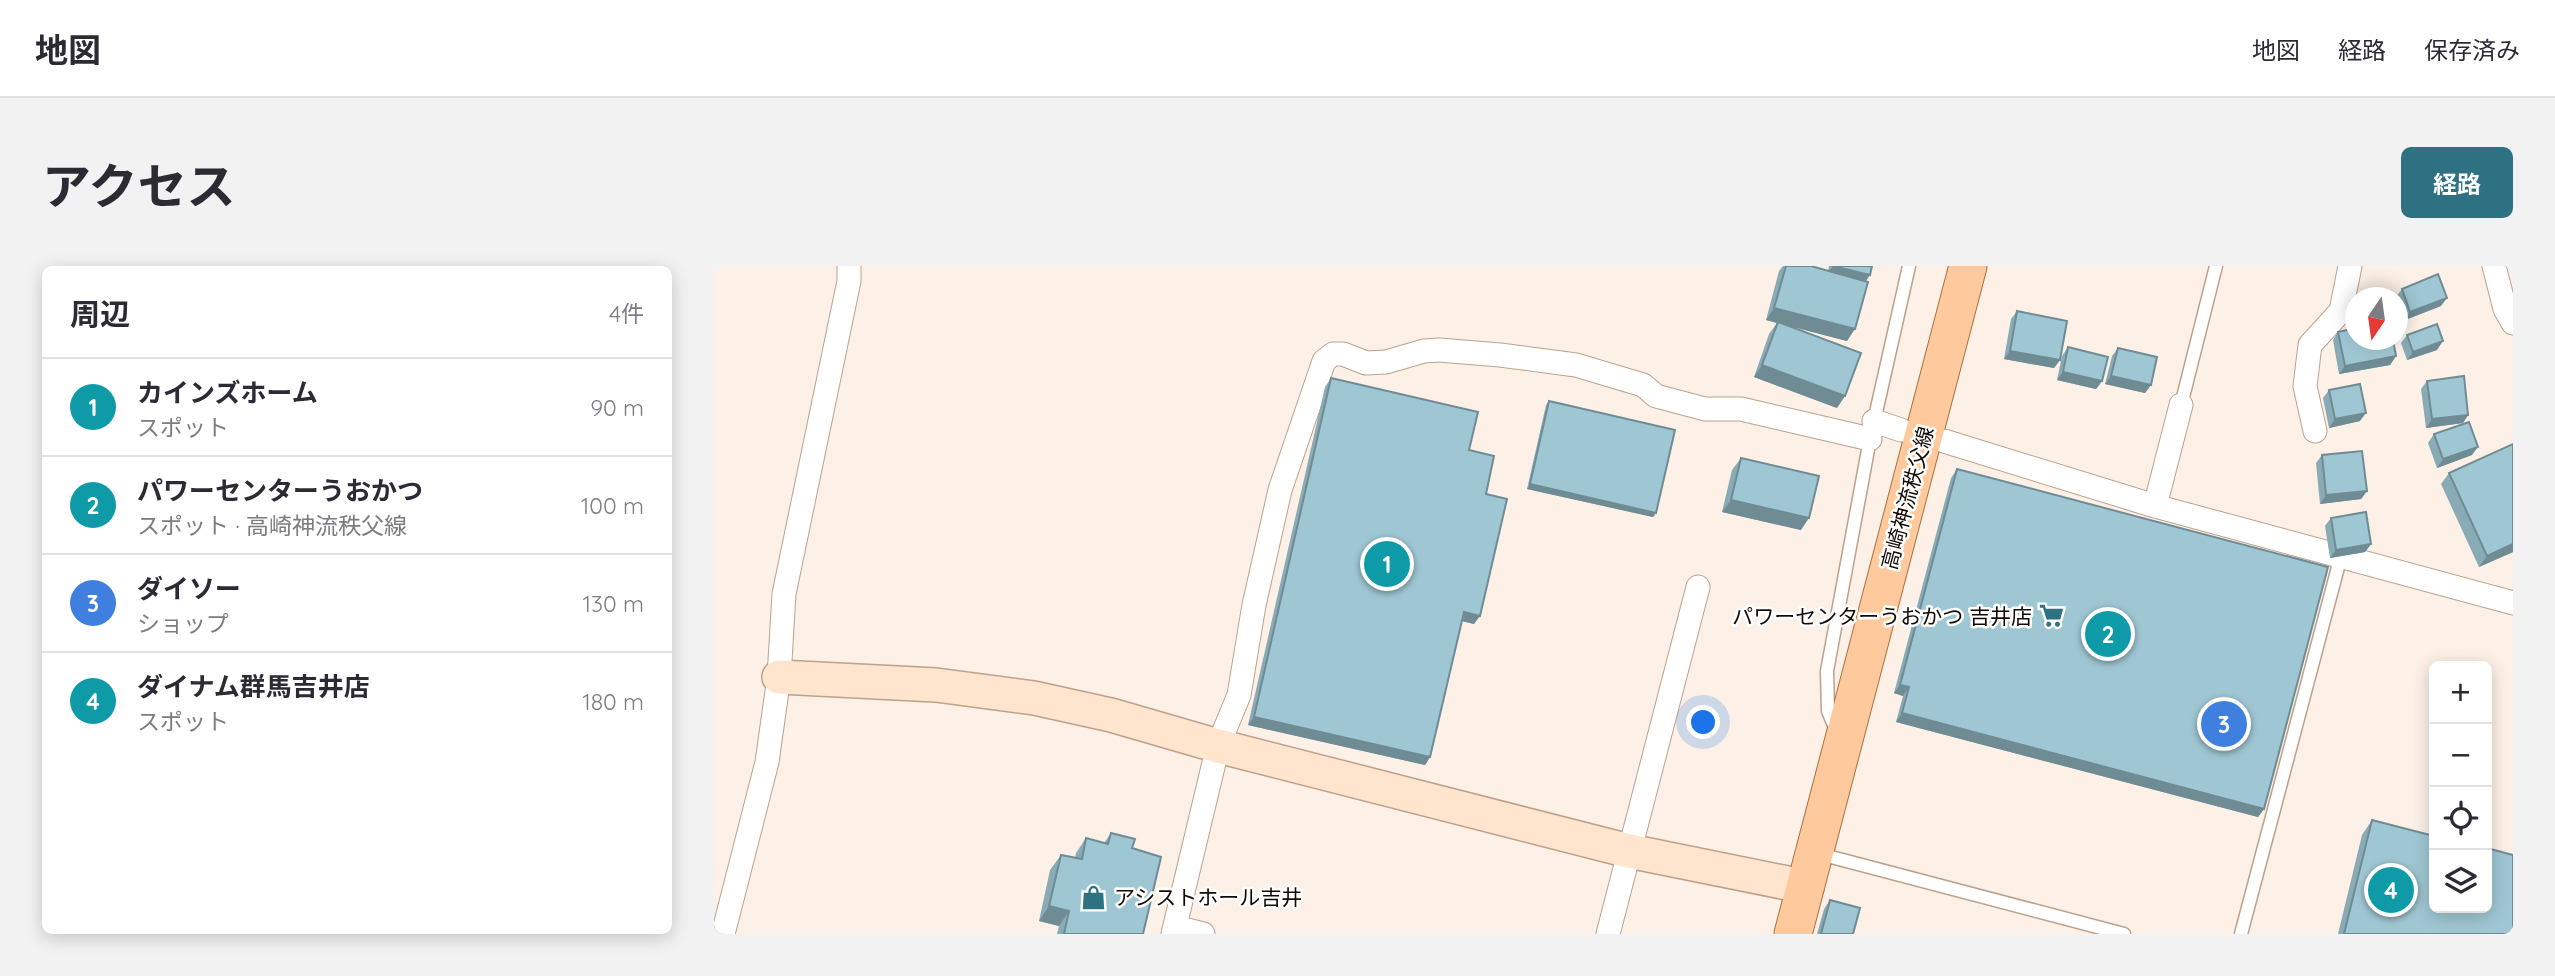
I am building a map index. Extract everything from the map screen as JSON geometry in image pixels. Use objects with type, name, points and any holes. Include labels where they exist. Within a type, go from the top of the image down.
[{"type":"main road","name":"高崎神流秩父線","points":[[1793,934],[1968,266]]},
{"type":"street","points":[[723,934],[767,762],[779,677],[784,594],[849,281],[849,266]]},
{"type":"street","points":[[2315,431],[2305,386],[2310,345],[2341,311],[2350,266]]},
{"type":"street","points":[[2494,266],[2505,309],[2513,323]]},
{"type":"street","points":[[1203,934],[1174,930],[1218,746],[1238,695],[1254,606],[1280,490],[1324,361],[1333,354],[1343,354],[1366,363],[1386,362],[1424,351],[1439,350],[1576,365],[1643,385],[1656,396],[1705,409],[1741,409],[1872,430],[1901,430]]},
{"type":"street","points":[[2155,506],[2180,405]]},
{"type":"street","points":[[1944,441],[2155,506],[2513,603]]},
{"type":"street","points":[[1608,934],[1698,587]]},
{"type":"street","points":[[779,677],[936,685],[1034,698],[1111,715],[1218,746],[1629,851],[1811,870]]},
{"type":"lane","points":[[1842,746],[1828,710],[1827,671],[1872,430],[1909,266]]},
{"type":"lane","points":[[2180,405],[2216,266]]},
{"type":"lane","points":[[2241,934],[2341,556]]},
{"type":"lane","points":[[1811,870],[2124,934]]},
{"type":"building","points":[[1786,266],[1811,266],[1868,282],[1855,329],[1774,308]]},
{"type":"building","points":[[1833,266],[1872,266],[1870,275]]},
{"type":"building","points":[[2438,274],[2447,298],[2410,312],[2407,287]]},
{"type":"building","points":[[2017,311],[2067,321],[2060,360],[2010,351]]},
{"type":"building","points":[[1778,322],[1861,353],[1845,396],[1762,365]]},
{"type":"building","points":[[2437,324],[2443,341],[2413,352],[2408,335]]},
{"type":"building","points":[[2345,330],[2345,350],[2395,350],[2396,356],[2345,366],[2338,332]]},
{"type":"building","points":[[2068,347],[2108,357],[2102,381],[2063,372]]},
{"type":"building","points":[[2118,348],[2157,357],[2151,385],[2111,376]]},
{"type":"building","points":[[2464,376],[2468,415],[2432,419],[2427,381]]},
{"type":"building","points":[[1331,378],[1478,412],[1469,450],[1494,456],[1486,494],[1507,499],[1480,616],[1464,612],[1430,757],[1254,717]]},
{"type":"building","points":[[2360,384],[2366,413],[2335,419],[2329,390]]},
{"type":"building","points":[[1549,401],[1675,430],[1656,513],[1530,484]]},
{"type":"building","points":[[2469,422],[2478,447],[2443,459],[2434,434]]},
{"type":"building","points":[[2513,444],[2513,544],[2487,556],[2449,473]]},
{"type":"building","points":[[2362,451],[2367,491],[2326,495],[2322,455]]},
{"type":"building","points":[[1741,458],[1819,476],[1809,518],[1731,500]]},
{"type":"building","points":[[1957,469],[2328,567],[2264,809],[1902,713],[1909,687],[1900,685]]},
{"type":"building","points":[[2366,512],[2371,544],[2336,550],[2331,518]]},
{"type":"building","points":[[2372,820],[2429,835],[2429,913],[2492,913],[2492,849],[2513,855],[2513,934],[2344,934]]},
{"type":"building","name":"アシストホール吉井","points":[[1111,833],[1135,839],[1132,848],[1161,857],[1143,934],[1064,934],[1069,911],[1049,906],[1061,855],[1082,859],[1086,838],[1108,844]]},
{"type":"building","points":[[1830,900],[1860,908],[1853,934],[1821,934]]},
{"type":"place","name":"カインズホーム","points":[[1387,564]]},
{"type":"place","name":"パワーセンターうおかつ 吉井店","points":[[2052,616]]},
{"type":"place","name":"パワーセンターうおかつ","points":[[2108,634]]},
{"type":"place","name":"ダイソー","points":[[2224,724]]},
{"type":"place","name":"ダイナム群馬吉井店","points":[[2391,890]]},
{"type":"place","name":"アシストホール吉井","points":[[1094,897]]}]
